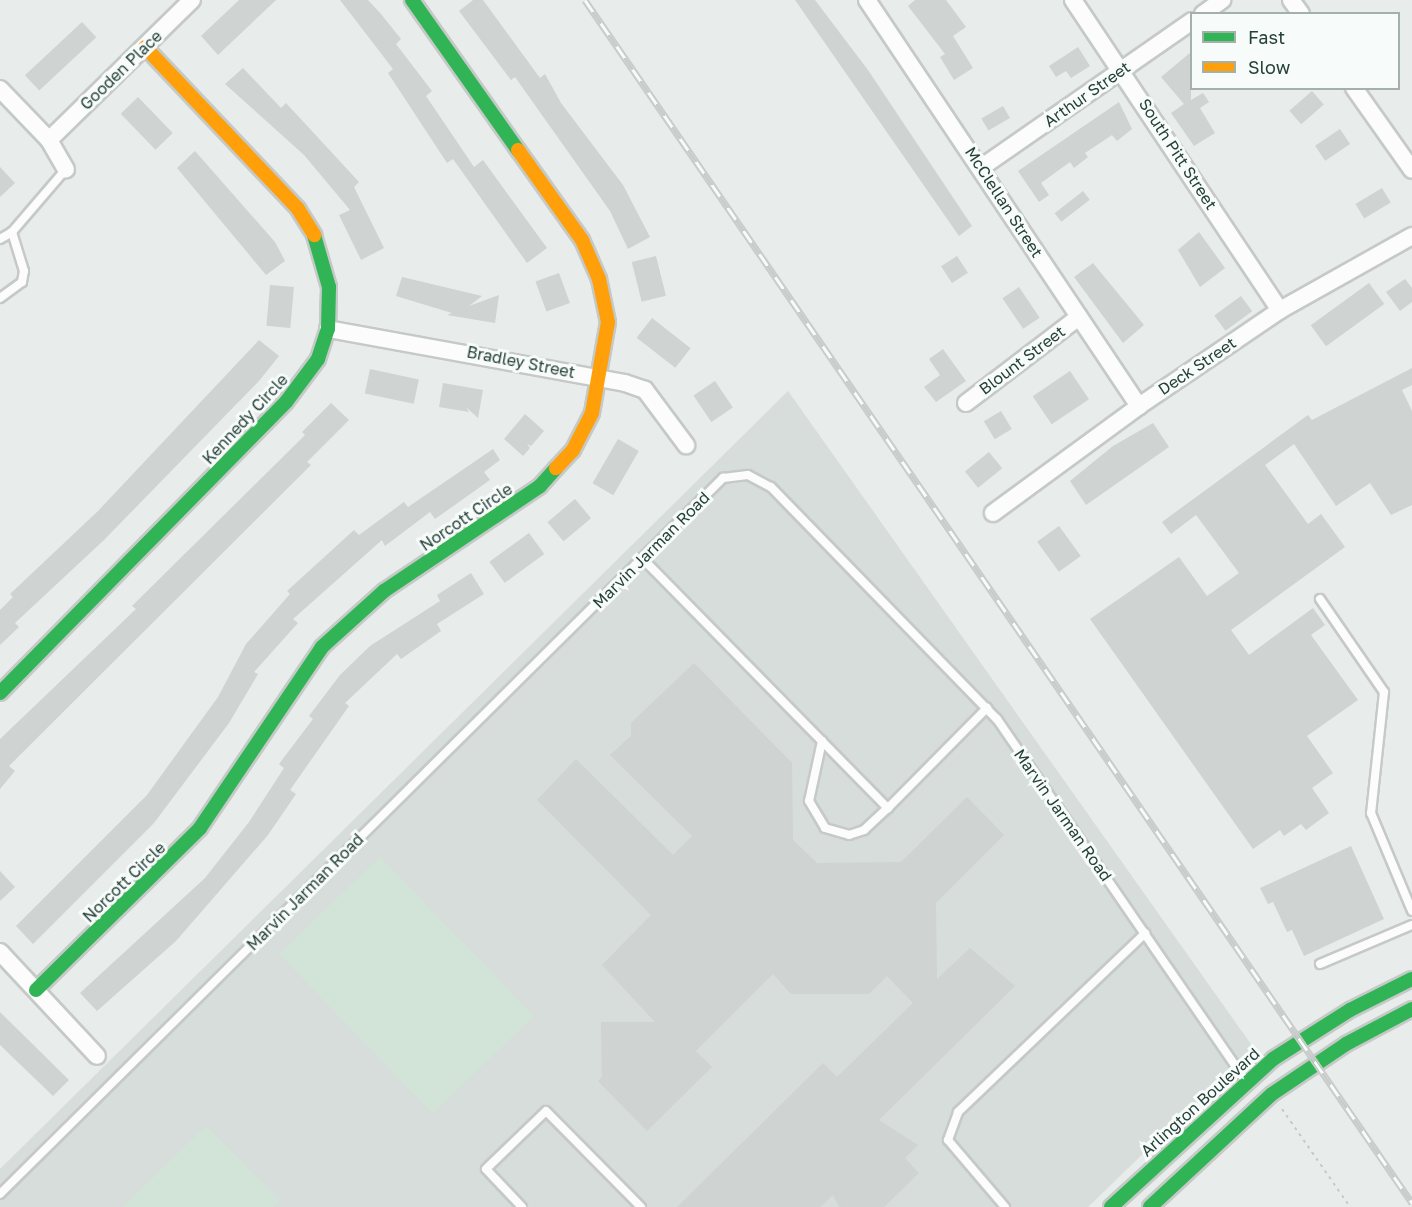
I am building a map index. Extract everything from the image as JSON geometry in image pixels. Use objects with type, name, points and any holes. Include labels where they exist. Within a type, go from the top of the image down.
[{"type":"street","name":"Gooden Place","points":[[49,140],[192,0]]},
{"type":"street","name":"Norcott Circle","points":[[36,990],[200,828],[301,674],[352,617],[522,500],[558,469],[592,413],[601,378],[608,322],[599,279],[582,240],[412,0]]},
{"type":"street","name":"McClellan Street","points":[[867,0],[982,167],[1138,406]]},
{"type":"street","name":"South Pitt Street","points":[[1073,0],[1122,70],[1280,310]]},
{"type":"street","points":[[1206,12],[1222,0]]},
{"type":"street","name":"Arthur Street","points":[[982,167],[1190,22]]},
{"type":"street","name":"Kennedy Circle","points":[[0,693],[286,402],[318,359],[328,329],[329,287],[320,245],[298,209],[146,47]]},
{"type":"street","points":[[0,89],[49,140],[66,169]]},
{"type":"street","points":[[1355,90],[1412,170]]},
{"type":"street","name":"Deck Street","points":[[993,513],[1138,406],[1280,310],[1412,236]]},
{"type":"street","name":"Blount Street","points":[[966,403],[1078,317]]},
{"type":"street","name":"Bradley Street","points":[[328,329],[601,378],[645,390],[686,445]]},
{"type":"street","points":[[0,952],[98,1056]]},
{"type":"street","name":"Arlington Boulevard","points":[[1111,1207],[1245,1080],[1317,1029],[1412,979]]},
{"type":"street","points":[[1150,1207],[1272,1094],[1346,1044],[1412,1009]]},
{"type":"street","points":[[1170,1188],[1208,1135],[1246,1098],[1245,1080]]},
{"type":"lane","points":[[0,239],[12,232],[66,169]]},
{"type":"lane","points":[[0,298],[15,290],[24,271],[12,232]]},
{"type":"lane","name":"Marvin Jarman Road","points":[[0,1194],[723,478],[748,475],[771,487],[987,708],[1245,1080]]},
{"type":"lane","points":[[642,558],[888,808]]},
{"type":"lane","points":[[1320,598],[1384,692],[1371,813],[1412,912]]},
{"type":"lane","points":[[822,741],[809,801],[825,828],[849,835],[864,830],[888,808],[987,708]]},
{"type":"lane","points":[[1320,964],[1412,925]]},
{"type":"lane","points":[[1005,1207],[948,1140],[958,1112],[1145,933]]},
{"type":"lane","points":[[522,1207],[486,1169],[546,1111],[641,1207]]},
{"type":"path","points":[[1272,1094],[1350,1207]]},
{"type":"shaded area","points":[[788,391],[1253,1047],[1088,1207],[0,1207],[0,1169]]},
{"type":"green space","points":[[380,857],[534,1016],[433,1113],[279,954]]},
{"type":"green space","points":[[206,1126],[279,1200],[272,1207],[123,1207]]},
{"type":"building","points":[[239,0],[276,0],[218,55],[201,36]]},
{"type":"building","points":[[340,0],[368,0],[381,14],[401,39],[396,44],[432,91],[426,96],[474,167],[483,160],[547,248],[527,263],[453,159],[447,163],[388,73],[393,69]]},
{"type":"building","points":[[473,0],[483,0],[540,78],[545,74],[561,103],[623,185],[650,237],[628,249],[610,211],[515,77],[511,80],[459,11]]},
{"type":"building","points":[[795,0],[815,0],[868,70],[972,226],[959,236]]},
{"type":"building","points":[[915,0],[946,0],[966,27],[953,36],[973,68],[954,80],[940,57],[945,54],[908,6]]},
{"type":"building","points":[[82,22],[96,37],[39,91],[25,75]]},
{"type":"building","points":[[1078,47],[1090,66],[1071,78],[1066,71],[1056,77],[1049,66]]},
{"type":"building","points":[[1190,53],[1191,100],[1203,93],[1209,102],[1200,108],[1215,133],[1194,146],[1171,113],[1184,104],[1161,77]]},
{"type":"building","points":[[243,68],[281,108],[286,103],[359,182],[354,187],[384,248],[361,260],[339,215],[350,210],[304,155],[225,84]]},
{"type":"building","points":[[1312,91],[1324,105],[1301,124],[1289,111]]},
{"type":"building","points":[[138,97],[173,133],[155,150],[121,114]]},
{"type":"building","points":[[1119,102],[1132,129],[1117,141],[1112,135],[1085,153],[1088,157],[1074,168],[1070,162],[1041,183],[1049,195],[1039,202],[1018,171]]},
{"type":"building","points":[[1003,106],[1010,118],[988,131],[981,118]]},
{"type":"building","points":[[1340,129],[1350,144],[1325,161],[1315,146]]},
{"type":"building","points":[[195,151],[275,242],[285,261],[266,275],[177,168]]},
{"type":"building","points":[[0,167],[15,183],[0,197]]},
{"type":"building","points":[[1382,188],[1391,203],[1364,219],[1355,204]]},
{"type":"building","points":[[1083,191],[1090,200],[1061,222],[1055,213]]},
{"type":"building","points":[[1199,232],[1225,268],[1200,287],[1178,250]]},
{"type":"building","points":[[656,256],[666,296],[642,302],[632,262]]},
{"type":"building","points":[[957,256],[968,273],[952,283],[941,266]]},
{"type":"building","points":[[1093,263],[1144,325],[1123,343],[1074,277]]},
{"type":"building","points":[[559,273],[570,303],[546,312],[536,282]]},
{"type":"building","points":[[402,277],[482,296],[469,306],[499,295],[495,323],[447,315],[452,313],[396,296]]},
{"type":"building","points":[[1405,279],[1412,288],[1412,302],[1400,311],[1386,292]]},
{"type":"building","points":[[1369,283],[1384,304],[1326,346],[1311,325]]},
{"type":"building","points":[[270,285],[294,287],[290,328],[266,326]]},
{"type":"building","points":[[1019,287],[1040,318],[1023,329],[1002,298]]},
{"type":"building","points":[[1241,296],[1252,311],[1225,331],[1214,315]]},
{"type":"building","points":[[652,318],[691,348],[675,368],[637,338]]},
{"type":"building","points":[[259,340],[279,356],[259,381],[104,540],[15,623],[19,627],[0,645],[0,610],[13,597],[10,594],[98,511]]},
{"type":"building","points":[[943,349],[966,381],[936,402],[924,387],[940,375],[929,359]]},
{"type":"building","points":[[1412,368],[1412,385],[1402,390],[1412,411],[1412,505],[1391,515],[1370,483],[1336,506],[1294,444],[1265,465],[1308,524],[1321,514],[1345,547],[1231,630],[1249,655],[1313,608],[1325,625],[1311,635],[1358,700],[1307,736],[1333,773],[1312,788],[1329,813],[1306,830],[1301,824],[1284,836],[1280,830],[1253,849],[1090,619],[1179,557],[1207,596],[1239,573],[1196,515],[1171,534],[1162,522],[1308,415],[1312,420]]},
{"type":"building","points":[[370,369],[419,379],[414,404],[365,393]]},
{"type":"building","points":[[1070,371],[1089,399],[1052,424],[1033,396]]},
{"type":"building","points":[[715,381],[733,408],[711,422],[693,396]]},
{"type":"building","points":[[443,383],[483,390],[478,418],[466,407],[469,412],[439,407]]},
{"type":"building","points":[[331,403],[349,420],[307,462],[311,465],[9,766],[15,771],[0,789],[0,739],[136,609],[132,606],[305,435],[302,432]]},
{"type":"building","points":[[1001,411],[1012,429],[995,439],[984,421]]},
{"type":"building","points":[[525,414],[544,431],[531,446],[527,444],[530,448],[523,456],[504,439]]},
{"type":"building","points":[[1153,423],[1169,447],[1086,505],[1070,481],[1113,446]]},
{"type":"building","points":[[618,439],[639,451],[613,495],[592,483]]},
{"type":"building","points":[[493,449],[500,460],[484,472],[490,480],[435,519],[430,512],[385,546],[382,540],[293,619],[298,623],[254,672],[258,674],[229,723],[154,823],[33,944],[16,926],[147,795],[218,697],[246,644],[290,594],[287,591],[354,530],[359,535],[404,502],[408,507]]},
{"type":"building","points":[[989,452],[1002,468],[978,488],[965,472]]},
{"type":"building","points":[[575,499],[591,518],[563,541],[547,522]]},
{"type":"building","points":[[1059,526],[1081,556],[1059,572],[1037,542]]},
{"type":"building","points":[[529,533],[544,554],[505,583],[489,562]]},
{"type":"building","points":[[471,573],[484,594],[437,624],[441,631],[401,659],[397,654],[345,703],[349,706],[290,790],[296,794],[268,835],[176,941],[97,1011],[80,993],[205,878],[249,822],[284,768],[279,764],[313,719],[309,716],[340,675],[370,646],[440,601],[437,595]]},
{"type":"building","points":[[694,663],[792,763],[793,840],[817,863],[901,862],[967,797],[1004,835],[936,903],[937,979],[970,948],[1015,986],[879,1120],[918,1145],[905,1158],[919,1173],[884,1207],[839,1207],[833,1195],[820,1207],[677,1207],[823,1063],[837,1077],[913,1003],[887,976],[869,994],[791,994],[773,974],[696,1051],[712,1067],[647,1131],[598,1081],[602,1077],[601,1022],[655,1022],[602,965],[651,915],[537,800],[576,759],[673,855],[692,836],[610,755],[631,736],[631,723]]},
{"type":"building","points":[[1351,846],[1384,919],[1304,956],[1292,930],[1287,932],[1273,902],[1268,904],[1260,888]]},
{"type":"building","points":[[0,871],[15,887],[0,901]]},
{"type":"building","points":[[0,1012],[69,1080],[53,1096],[0,1045]]},
{"type":"railway","points":[[585,0],[1412,1203]]},
{"type":"traffic: fast","points":[[412,0],[518,150]]},
{"type":"traffic: fast","points":[[0,693],[286,402],[318,359],[328,329],[329,287],[314,235]]},
{"type":"traffic: fast","points":[[36,990],[200,828],[322,647],[384,591],[540,486],[556,468]]},
{"type":"traffic: fast","points":[[1111,1207],[1273,1059],[1350,1010],[1412,979]]},
{"type":"traffic: fast","points":[[1150,1207],[1272,1094],[1346,1044],[1412,1009]]},
{"type":"traffic: slow","points":[[145,47],[298,209],[314,235]]},
{"type":"traffic: slow","points":[[518,150],[582,240],[599,279],[608,322],[592,413],[573,450],[556,468]]}]
